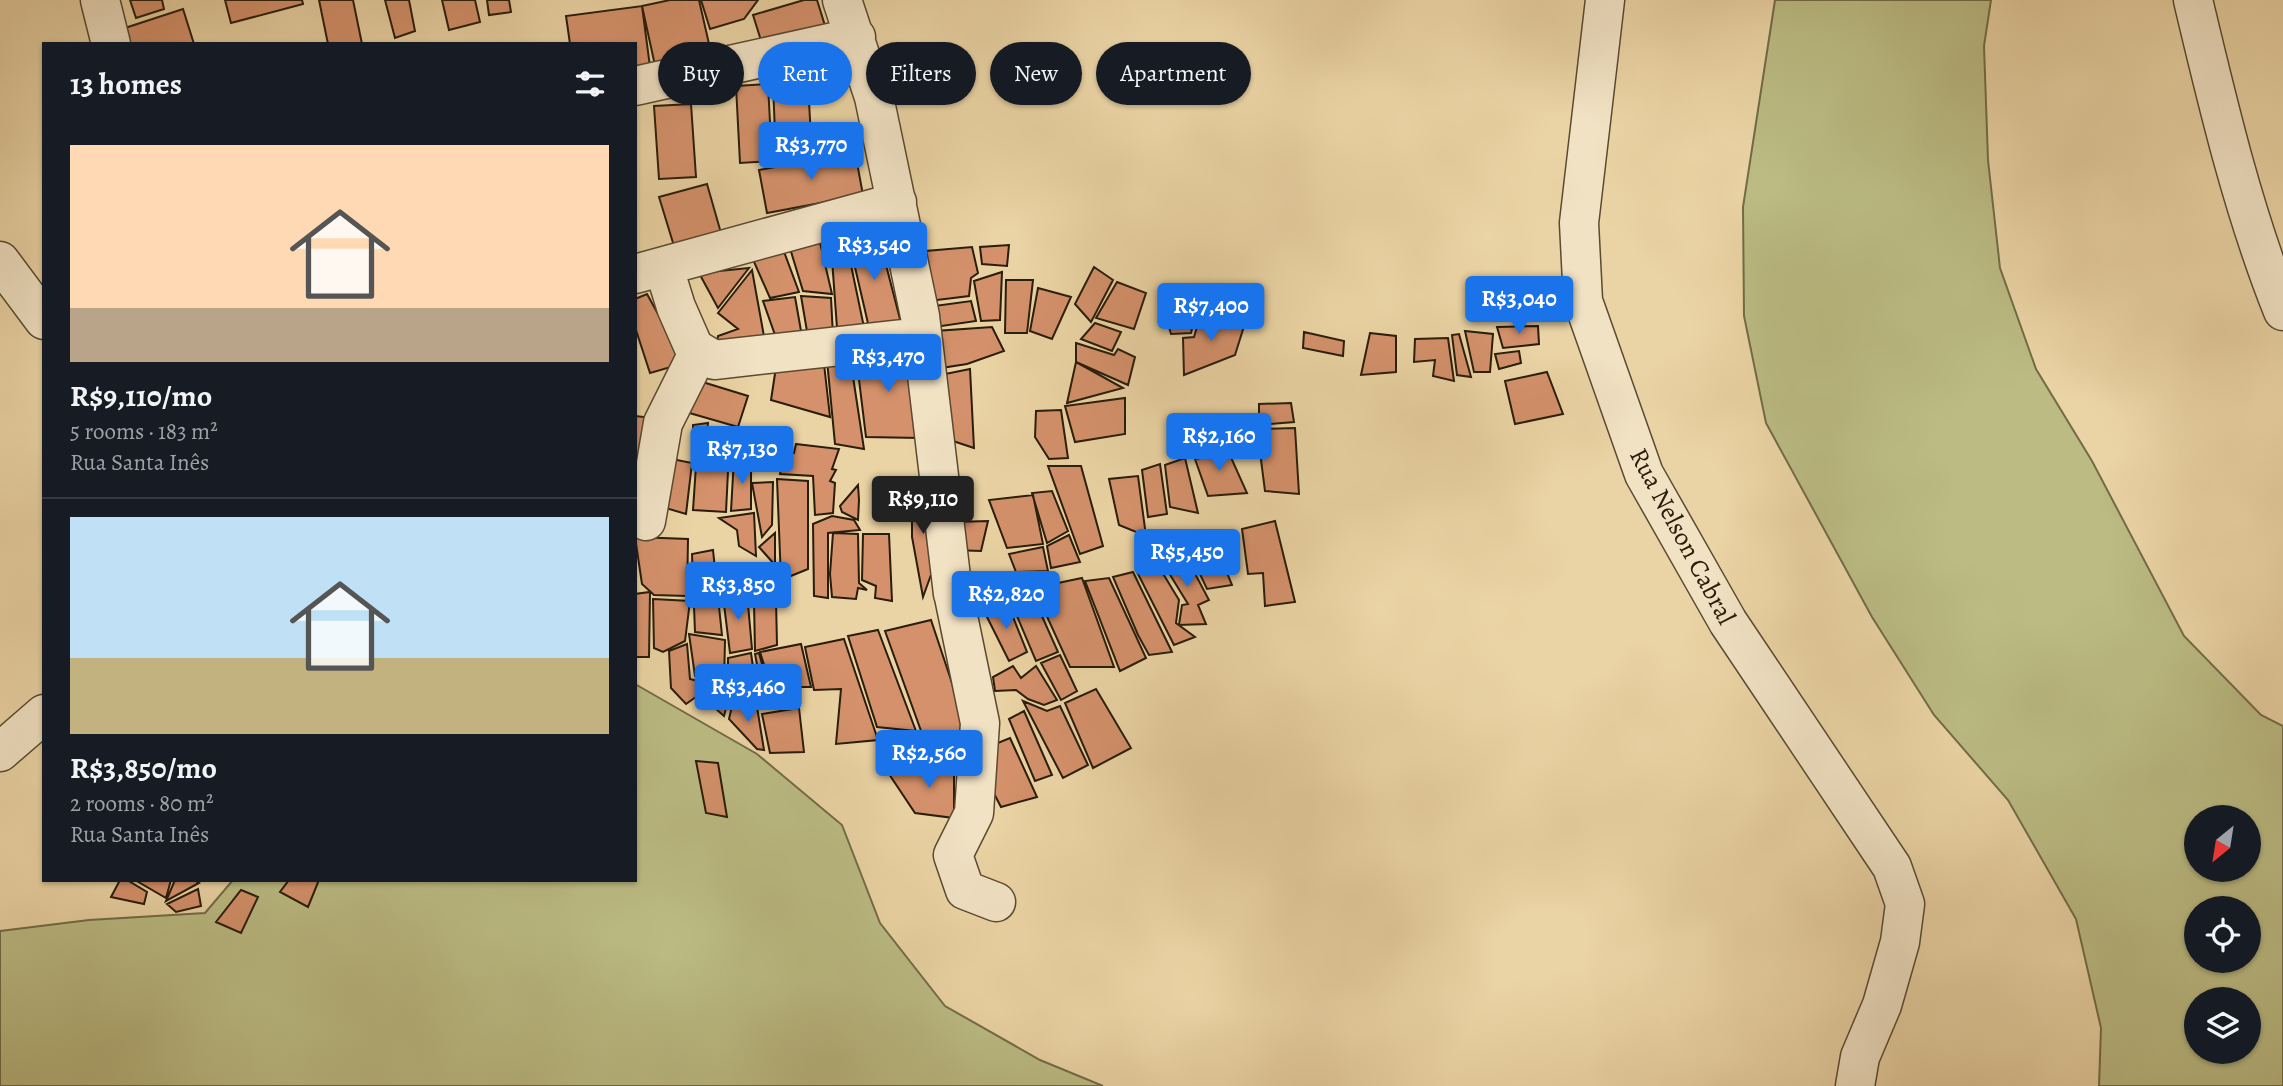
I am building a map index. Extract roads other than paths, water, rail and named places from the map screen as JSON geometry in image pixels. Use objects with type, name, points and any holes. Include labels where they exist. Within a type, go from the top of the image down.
[{"type":"street","points":[[100,0],[110,42]]},
{"type":"street","points":[[842,0],[874,97],[897,202],[922,337],[953,593],[980,723],[974,813],[953,855],[965,890],[996,902]]},
{"type":"street","name":"Rua Nelson Cabral","points":[[1605,0],[1579,223],[1583,302],[1644,474],[1728,622],[1892,867],[1905,904],[1900,942],[1882,1005],[1860,1057],[1855,1086]]},
{"type":"street","points":[[2193,0],[2222,122],[2268,272],[2283,311]]},
{"type":"street","points":[[637,86],[856,37]]},
{"type":"street","points":[[897,202],[650,271],[676,307],[694,348],[714,360],[744,359],[922,337]]},
{"type":"street","points":[[0,261],[42,317]]},
{"type":"street","points":[[646,521],[663,422],[699,351]]},
{"type":"street","points":[[0,752],[42,716]]}]
